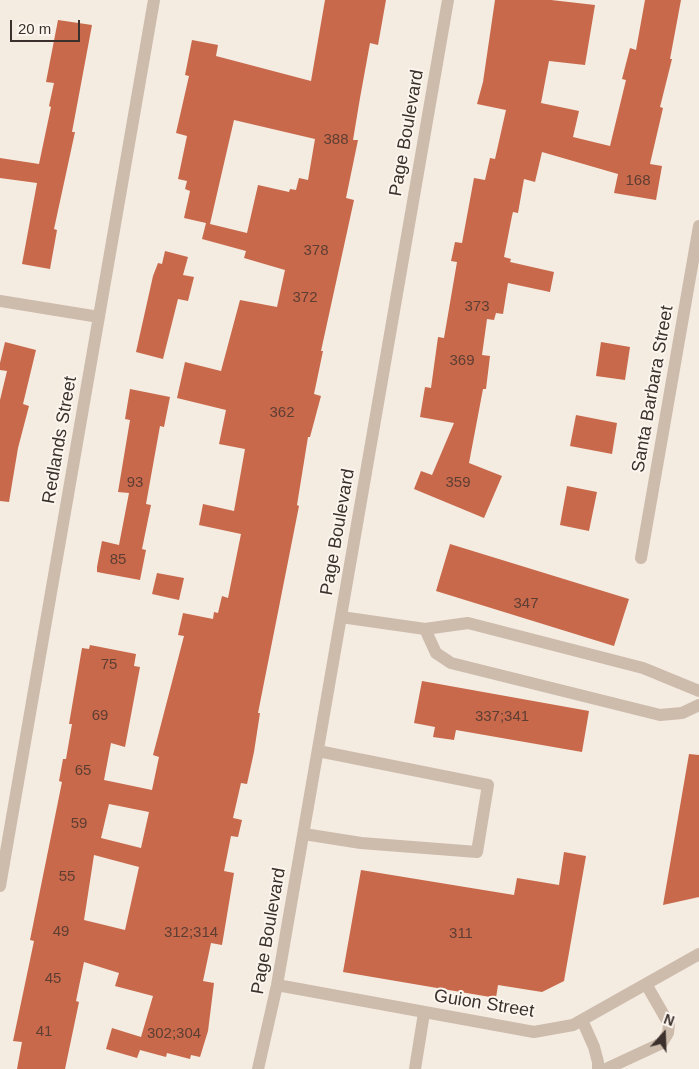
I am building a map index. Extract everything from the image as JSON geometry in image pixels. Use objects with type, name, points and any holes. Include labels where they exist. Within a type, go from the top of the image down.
[{"type":"street","name":"Redlands Street","points":[[0,886],[154,0]]},
{"type":"street","name":"Page Boulevard","points":[[258,1069],[277,986],[448,0]]},
{"type":"street","name":"Santa Barbara Street","points":[[641,558],[699,226]]},
{"type":"street","points":[[0,301],[100,317]]},
{"type":"street","points":[[341,617],[425,629],[468,623],[643,668],[699,692]]},
{"type":"street","points":[[425,629],[436,653],[451,663],[660,715],[682,713],[699,706]]},
{"type":"street","points":[[304,834],[361,843],[477,852],[488,785],[318,751]]},
{"type":"street","name":"Guion Street","points":[[277,986],[534,1032],[572,1026],[699,954]]},
{"type":"street","points":[[606,1069],[662,1042],[668,1033],[669,1024],[646,984]]},
{"type":"street","points":[[415,1069],[424,1013]]},
{"type":"street","points":[[582,1020],[594,1047],[598,1069]]},
{"type":"building","points":[[325,0],[386,0],[378,45],[370,43],[353,140],[358,140],[346,198],[354,200],[321,351],[323,351],[314,394],[321,396],[310,437],[308,437],[297,505],[299,506],[258,713],[260,713],[254,752],[247,784],[241,783],[233,818],[242,820],[238,837],[231,836],[224,871],[234,873],[222,945],[211,943],[203,981],[214,983],[208,1031],[200,1057],[191,1055],[190,1059],[167,1053],[166,1057],[140,1050],[137,1058],[106,1049],[112,1028],[141,1037],[153,996],[115,986],[119,973],[84,962],[76,1001],[79,1002],[65,1069],[17,1069],[22,1042],[13,1041],[34,941],[30,940],[62,782],[59,781],[63,759],[66,759],[72,724],[69,724],[82,648],[89,649],[90,645],[136,654],[134,666],[140,667],[125,747],[111,743],[104,780],[152,790],[159,757],[153,755],[184,636],[178,635],[183,613],[213,619],[214,612],[218,613],[222,596],[228,598],[241,534],[199,525],[203,504],[234,511],[245,449],[219,444],[226,410],[177,398],[185,362],[221,371],[240,300],[277,307],[285,270],[244,258],[246,251],[202,239],[206,223],[184,218],[190,191],[185,189],[187,181],[178,179],[187,136],[176,133],[189,76],[185,75],[192,40],[218,45],[216,56],[311,81]],"holes":[[[234,120],[315,139],[308,180],[299,178],[296,190],[290,189],[289,192],[258,185],[247,233],[210,224]],[[109,804],[149,812],[141,848],[101,838]],[[94,855],[139,867],[125,930],[84,920]]]},
{"type":"building","points":[[495,0],[551,0],[595,5],[585,65],[549,61],[541,103],[579,111],[573,137],[610,146],[626,80],[622,79],[630,48],[636,50],[645,0],[681,0],[670,59],[672,59],[660,107],[663,108],[650,164],[662,166],[656,200],[614,193],[618,174],[542,152],[535,182],[524,179],[518,213],[513,212],[504,257],[511,259],[510,262],[554,272],[550,292],[508,283],[503,314],[496,313],[494,320],[487,319],[482,355],[490,356],[486,389],[483,389],[469,463],[502,476],[484,518],[414,489],[421,471],[432,475],[454,423],[420,417],[425,387],[431,388],[438,337],[444,338],[457,262],[451,261],[455,242],[462,243],[474,178],[485,180],[490,158],[495,159],[506,110],[477,104],[483,82]]},
{"type":"building","points":[[58,20],[92,25],[72,132],[75,132],[54,229],[57,230],[50,269],[22,264],[37,183],[0,178],[0,158],[39,164],[51,107],[49,106],[54,83],[46,82]]},
{"type":"building","points":[[165,251],[188,257],[183,275],[194,277],[188,301],[178,299],[163,359],[136,352],[153,276],[158,263],[162,264]]},
{"type":"building","points":[[5,342],[36,350],[23,404],[29,406],[18,448],[9,502],[0,501],[0,400],[7,371],[0,370],[0,363]]},
{"type":"building","points":[[601,342],[630,347],[625,380],[596,376]]},
{"type":"building","points":[[130,389],[170,397],[164,427],[160,426],[146,504],[151,505],[142,549],[146,550],[140,580],[97,572],[102,541],[119,545],[129,493],[118,492],[130,420],[125,419]]},
{"type":"building","points":[[576,415],[617,423],[612,454],[570,446]]},
{"type":"building","points":[[567,486],[597,492],[589,531],[560,525]]},
{"type":"building","points":[[450,544],[629,599],[614,646],[436,591]]},
{"type":"building","points":[[157,573],[184,578],[179,600],[152,594]]},
{"type":"building","points":[[422,681],[589,711],[582,752],[456,730],[454,740],[433,737],[435,727],[414,723]]},
{"type":"building","points":[[689,754],[699,755],[699,897],[663,905]]},
{"type":"building","points":[[564,852],[586,856],[564,981],[542,992],[498,985],[496,998],[343,972],[361,870],[514,895],[517,878],[559,885]]}]
